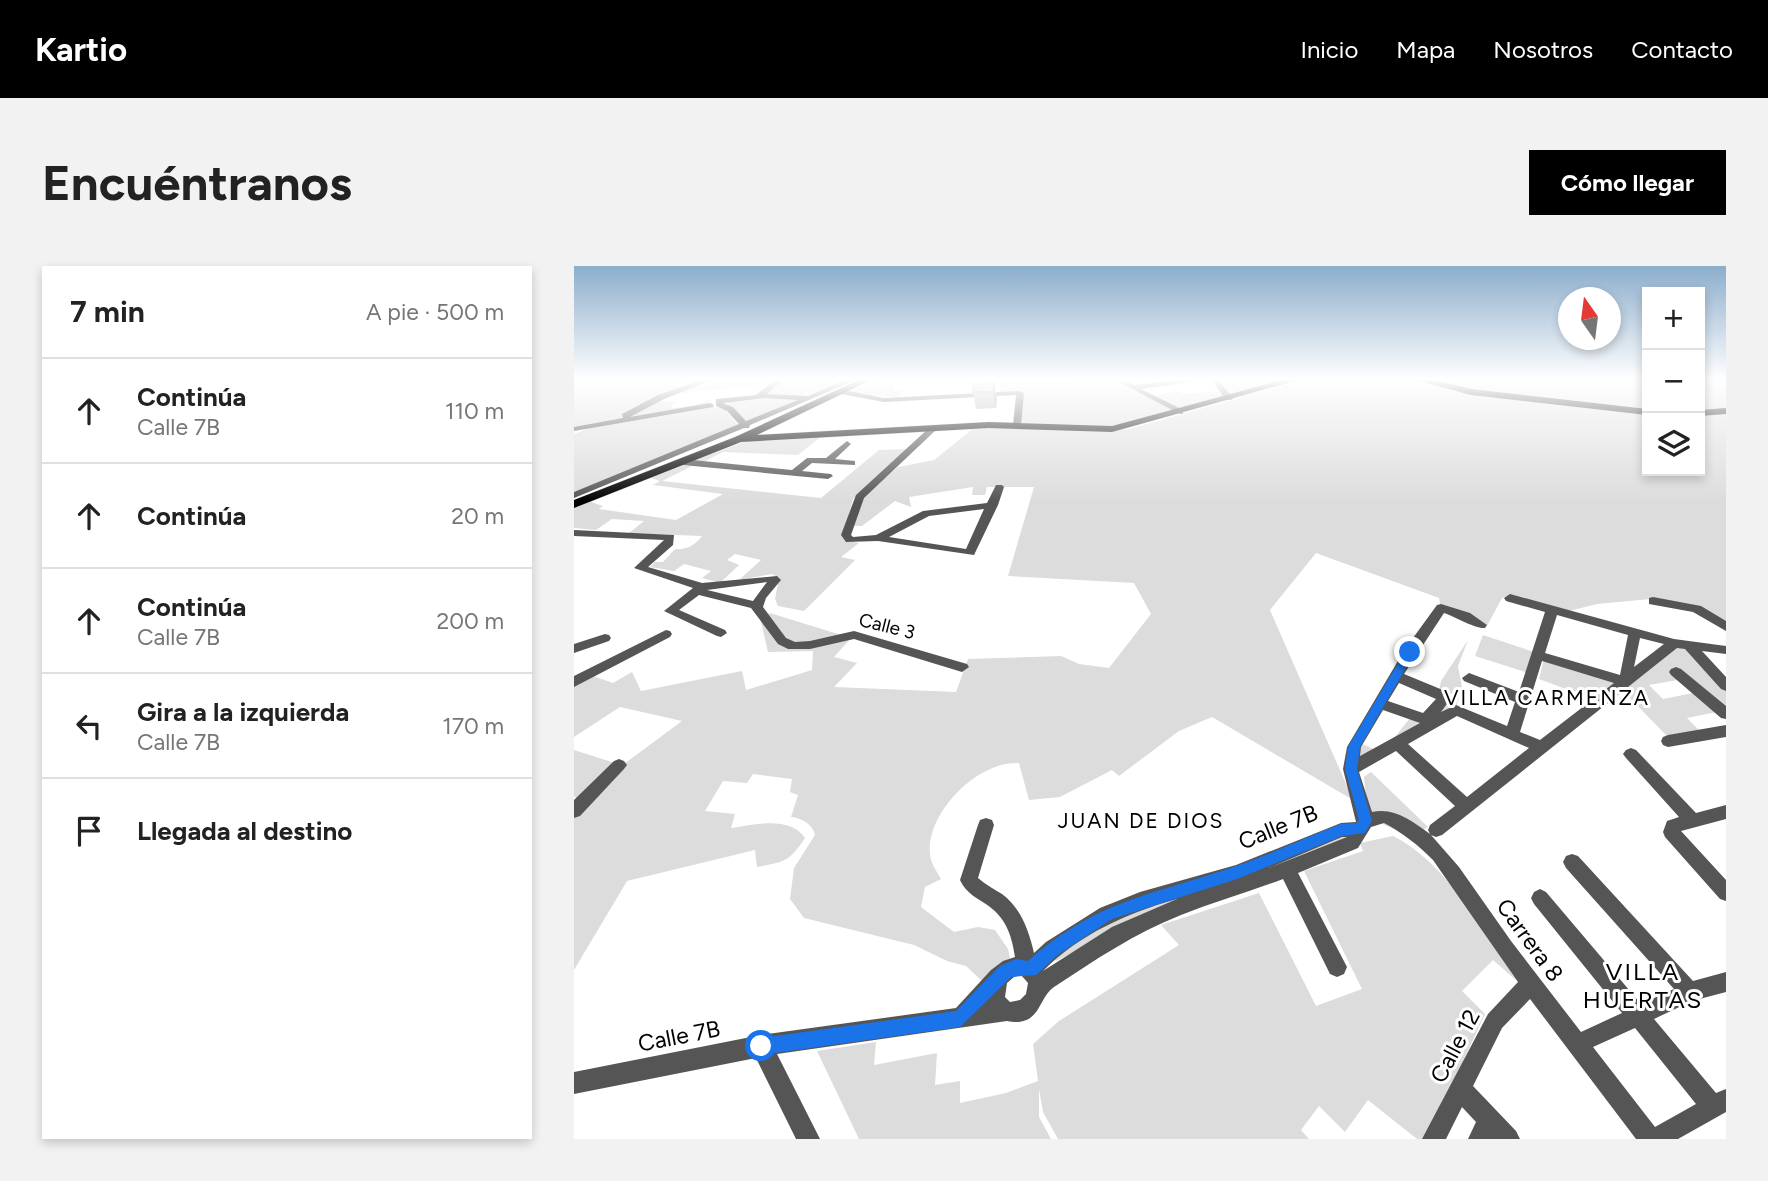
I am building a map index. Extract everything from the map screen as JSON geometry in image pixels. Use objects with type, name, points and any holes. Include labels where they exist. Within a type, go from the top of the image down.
[{"type":"main road","points":[[574,504],[783,420]]},
{"type":"main road","points":[[740,439],[1017,425],[1112,429],[1149,420]]},
{"type":"street","points":[[612,423],[618,420]]},
{"type":"street","points":[[574,431],[629,420]]},
{"type":"street","points":[[740,420],[746,426]]},
{"type":"street","points":[[574,495],[760,420]]},
{"type":"street","points":[[1017,420],[1017,425]]},
{"type":"street","points":[[933,429],[859,497],[846,535],[850,540],[878,538],[970,553],[999,487]]},
{"type":"street","points":[[828,461],[847,444]]},
{"type":"street","points":[[793,473],[810,460],[852,463]]},
{"type":"street","points":[[683,462],[828,476]]},
{"type":"street","points":[[878,538],[927,513],[993,505]]},
{"type":"street","name":"Calle 3","points":[[574,533],[670,537],[669,543],[640,568],[698,589],[773,578],[775,580],[760,597],[757,607],[782,641],[793,646],[854,635],[962,667]]},
{"type":"street","points":[[720,633],[670,611],[698,589],[751,604]]},
{"type":"street","points":[[1510,598],[1674,643],[1726,650]]},
{"type":"street","points":[[1653,601],[1697,609],[1726,627]]},
{"type":"street","points":[[1370,822],[1351,769],[1354,747],[1441,608],[1466,616],[1482,625]]},
{"type":"street","points":[[1512,734],[1552,610]]},
{"type":"street","points":[[1625,681],[1635,632]]},
{"type":"street","points":[[574,682],[666,634]]},
{"type":"street","points":[[574,649],[605,638]]},
{"type":"street","points":[[1436,830],[1674,643]]},
{"type":"street","points":[[1690,646],[1725,685]]},
{"type":"street","points":[[1537,655],[1625,681]]},
{"type":"street","points":[[1676,672],[1726,714]]},
{"type":"street","points":[[1380,703],[1426,720],[1445,696],[1396,676]]},
{"type":"street","points":[[1469,678],[1523,699]]},
{"type":"street","points":[[1351,769],[1456,710],[1541,747]]},
{"type":"street","points":[[1668,741],[1726,731]]},
{"type":"street","points":[[1399,744],[1466,806]]},
{"type":"street","points":[[1631,754],[1692,820]]},
{"type":"street","points":[[574,811],[619,765]]},
{"type":"street","points":[[1725,891],[1671,832],[1673,826],[1726,812]]},
{"type":"street","name":"Calle 7B","points":[[1032,974],[1178,907],[1352,844],[1370,822]]},
{"type":"street","name":"Calle 7B","points":[[1032,974],[1053,949],[1107,914],[1139,901],[1237,873],[1341,830],[1370,822]]},
{"type":"street","name":"Carrera 8","points":[[1370,822],[1404,823],[1417,832],[1459,879],[1488,927],[1653,1139]]},
{"type":"street","points":[[986,825],[970,880],[973,887],[998,902],[1019,926],[1032,974],[1035,1000],[1029,1006],[1014,1012],[1007,1011],[995,999],[997,981]]},
{"type":"street","points":[[1572,862],[1690,992]]},
{"type":"street","points":[[1287,869],[1337,967]]},
{"type":"street","points":[[1540,898],[1639,1016],[1719,1103],[1653,1139]]},
{"type":"street","points":[[960,1019],[1010,968],[1032,974]]},
{"type":"street","points":[[1577,1044],[1690,992],[1726,982]]},
{"type":"street","name":"Calle 12","points":[[1434,1139],[1462,1091],[1494,1021],[1531,984]]},
{"type":"street","name":"Calle 7B","points":[[574,1083],[761,1046],[1007,1011]]},
{"type":"street","points":[[761,1046],[808,1139]]},
{"type":"street","points":[[1462,1091],[1484,1129],[1508,1139]]},
{"type":"shaded area","points":[[574,420],[622,420],[574,428]]},
{"type":"shaded area","points":[[634,420],[734,420],[741,428],[574,492],[574,434],[595,426]]},
{"type":"shaded area","points":[[743,420],[759,420],[748,425]]},
{"type":"shaded area","points":[[1020,420],[1138,420],[1108,427],[1020,424]]},
{"type":"shaded area","points":[[1162,420],[1642,420],[1642,476],[1705,476],[1705,420],[1726,420],[1726,622],[1715,615],[1650,599],[1597,604],[1569,611],[1510,595],[1502,598],[1487,626],[1471,615],[1441,608],[1439,598],[1316,553],[1270,610],[1353,800],[1212,717],[1179,731],[1119,776],[1112,770],[1060,797],[1029,800],[1019,763],[1004,764],[988,770],[972,779],[958,792],[937,822],[931,838],[930,854],[932,864],[941,879],[925,887],[921,907],[954,932],[978,927],[995,930],[1008,949],[1010,958],[982,981],[966,966],[947,961],[914,945],[804,918],[790,899],[794,868],[815,835],[814,831],[806,822],[791,817],[798,795],[790,792],[792,779],[753,774],[747,783],[723,781],[705,811],[735,814],[731,828],[771,823],[790,826],[805,838],[795,852],[780,862],[757,867],[755,850],[627,881],[574,970],[574,814],[624,764],[682,721],[620,707],[574,737],[574,685],[590,675],[613,683],[632,672],[641,691],[742,671],[746,690],[812,670],[813,651],[768,652],[760,618],[770,613],[851,638],[834,657],[857,663],[834,687],[956,692],[968,659],[1061,656],[1079,664],[1109,668],[1151,614],[1134,583],[1008,576],[1034,487],[987,487],[985,495],[972,495],[973,487],[909,497],[911,507],[895,501],[862,526],[852,526],[856,505],[898,467],[934,460],[974,428],[1029,427],[1104,432],[1129,429]]},
{"type":"shaded area","points":[[822,436],[798,455],[723,452],[702,463],[692,461],[750,440]]},
{"type":"shaded area","points":[[908,449],[853,499],[843,536],[847,541],[859,543],[841,557],[855,560],[804,611],[778,606],[775,599],[779,578],[772,574],[739,580],[761,560],[735,554],[727,560],[739,565],[720,583],[702,578],[711,571],[684,564],[674,571],[650,567],[655,562],[663,562],[675,549],[690,546],[702,536],[629,533],[644,521],[612,519],[596,530],[574,528],[574,507],[588,501],[603,506],[599,509],[676,520],[723,494],[653,485],[660,481],[648,477],[680,465],[692,466],[662,481],[821,498],[879,450]]},
{"type":"shaded area","points":[[1483,635],[1534,652],[1528,673],[1475,656]]},
{"type":"shaded area","points":[[1468,640],[1458,666],[1462,687],[1455,711],[1360,767],[1360,743],[1382,753],[1411,717],[1433,721],[1441,681]]},
{"type":"shaded area","points":[[1676,646],[1688,649],[1726,688],[1726,711],[1678,680],[1649,685],[1663,699],[1693,693],[1717,712],[1687,718],[1702,733],[1669,738],[1622,690]]},
{"type":"shaded area","points":[[1544,659],[1618,682],[1593,699],[1539,679]]},
{"type":"shaded area","points":[[574,750],[615,763],[578,799],[574,796]]},
{"type":"shaded area","points":[[1371,772],[1428,827],[1414,835],[1390,827],[1376,818],[1368,803],[1364,777]]},
{"type":"shaded area","points":[[1343,832],[1350,841],[1118,929],[1056,961],[1052,953],[1112,918]]},
{"type":"shaded area","points":[[1393,836],[1412,847],[1447,880],[1478,921],[1517,981],[1493,960],[1462,991],[1485,1014],[1427,1139],[1417,1139],[1368,1100],[1345,1132],[1319,1106],[1301,1130],[1309,1139],[1058,1139],[1043,1112],[1039,1089],[1039,1117],[1051,1139],[859,1139],[817,1051],[876,1042],[874,1065],[937,1053],[935,1085],[960,1081],[960,1103],[1006,1093],[1038,1081],[1033,1044],[1059,1021],[1179,945],[1161,925],[1259,893],[1316,1006],[1362,989],[1304,871],[1363,851],[1360,843]]},
{"type":"district","name":"VILLA CARMENZA","points":[[1547,697]]},
{"type":"district","name":"JUAN DE DIOS","points":[[1141,820]]},
{"type":"district","name":"VILLA HUERTAS","points":[[1643,985]]},
{"type":"route","points":[[761,1046],[960,1019],[1005,971],[1022,966],[1030,969],[1053,949],[1107,914],[1139,901],[1237,873],[1341,830],[1360,829],[1366,821],[1351,769],[1354,747],[1410,652]]}]
